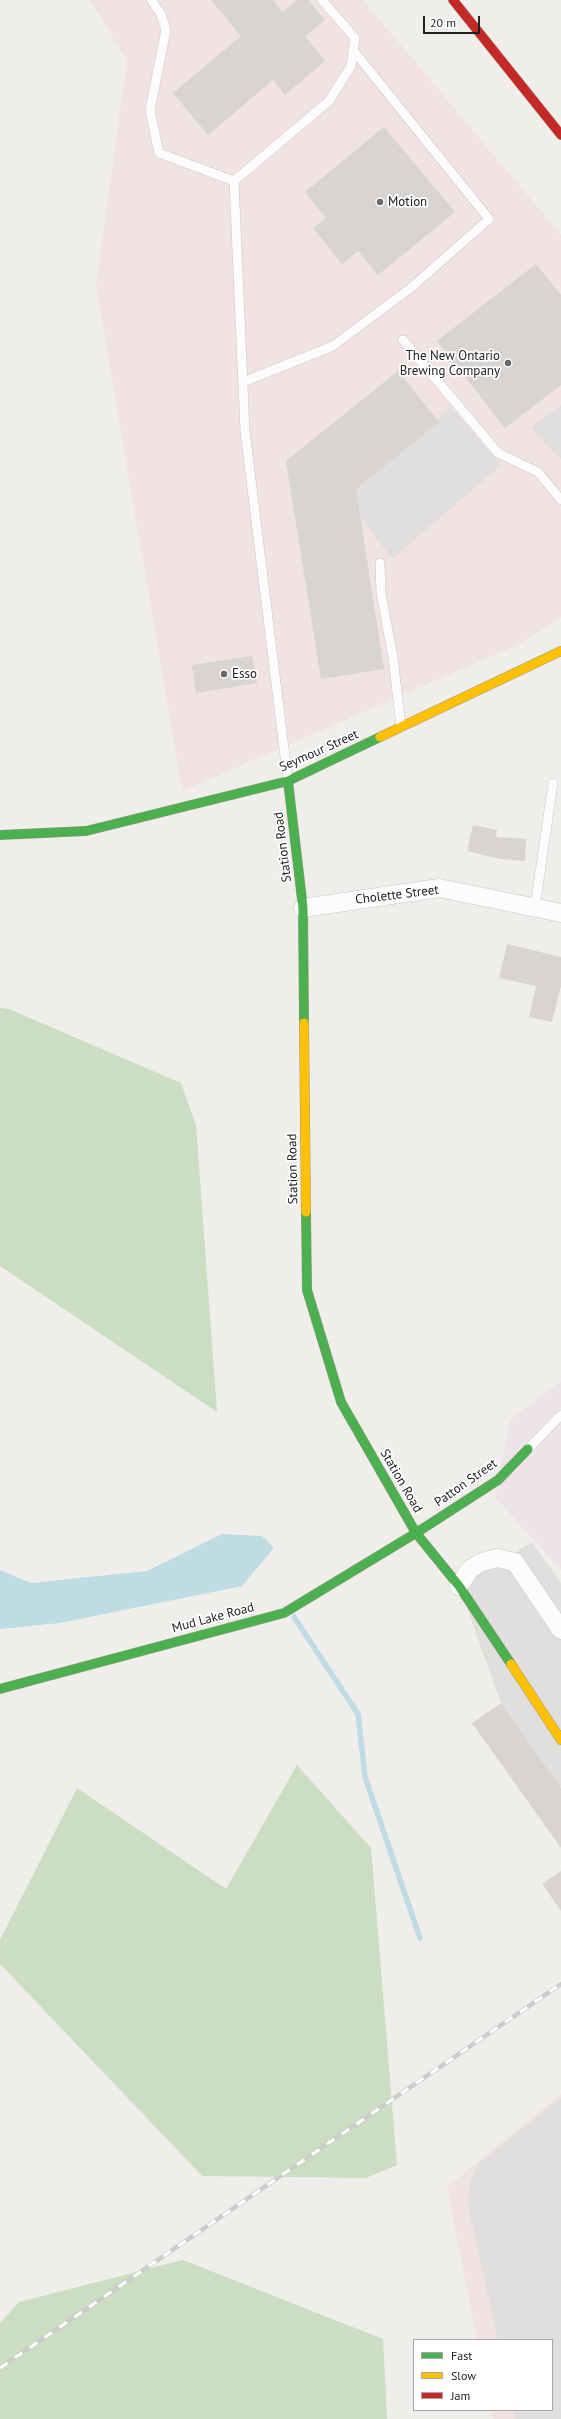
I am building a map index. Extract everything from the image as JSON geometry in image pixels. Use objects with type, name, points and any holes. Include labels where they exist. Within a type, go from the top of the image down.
[{"type":"main road","points":[[453,0],[561,135]]},
{"type":"main road","name":"Seymour Street","points":[[0,835],[86,831],[288,781],[561,651]]},
{"type":"main road","name":"Station Road","points":[[288,781],[303,908],[307,1290],[341,1402],[416,1533],[459,1586],[561,1740]]},
{"type":"main road","name":"Patton Street","points":[[416,1533],[498,1480],[528,1449]]},
{"type":"main road","name":"Mud Lake Road","points":[[0,1689],[284,1613],[416,1533]]},
{"type":"street","name":"Cholette Street","points":[[303,908],[439,888],[561,913]]},
{"type":"street","points":[[459,1586],[470,1569],[482,1562],[497,1558],[515,1562],[561,1630]]},
{"type":"lane","points":[[151,0],[161,14],[166,30],[150,110],[159,153],[234,181]]},
{"type":"lane","points":[[234,181],[329,101],[351,66],[355,38],[322,0]]},
{"type":"lane","points":[[243,382],[333,346],[412,287],[488,219],[353,50]]},
{"type":"lane","points":[[234,181],[245,431],[288,781]]},
{"type":"lane","points":[[403,340],[498,453],[538,472],[561,500]]},
{"type":"lane","points":[[380,563],[381,593],[393,656],[401,727]]},
{"type":"lane","points":[[535,907],[553,783]]},
{"type":"lane","name":"Patton Street","points":[[528,1449],[561,1415]]},
{"type":"shaded area","points":[[90,0],[363,0],[561,235],[561,618],[515,646],[182,791],[96,285],[127,60]]},
{"type":"shaded area","points":[[561,405],[561,459],[531,427]]},
{"type":"shaded area","points":[[451,407],[501,465],[392,559],[360,515],[356,489]]},
{"type":"shaded area","points":[[561,1381],[561,1570],[495,1497],[510,1420]]},
{"type":"shaded area","points":[[532,1542],[561,1583],[561,1788],[501,1703],[459,1586]]},
{"type":"shaded area","points":[[561,2094],[561,2419],[493,2419],[491,2411],[553,2411],[553,2339],[477,2339],[447,2187]]},
{"type":"shaded area","points":[[561,2098],[561,2419],[515,2419],[513,2411],[553,2411],[553,2339],[498,2339],[467,2203],[470,2183],[479,2163]]},
{"type":"green space","points":[[0,1008],[9,1009],[181,1083],[196,1125],[217,1412],[0,1266]]},
{"type":"green space","points":[[297,1765],[371,1848],[397,2165],[366,2178],[202,2176],[0,1964],[0,1940],[77,1788],[226,1889]]},
{"type":"green space","points":[[183,2260],[383,2339],[387,2419],[0,2419],[0,2323],[19,2302]]},
{"type":"water","points":[[222,1534],[262,1536],[274,1548],[242,1586],[60,1623],[0,1629],[0,1570],[31,1583],[147,1571]]},
{"type":"building","points":[[211,0],[273,0],[283,12],[297,0],[308,0],[325,20],[305,36],[325,61],[285,95],[273,80],[208,135],[173,93],[241,36]]},
{"type":"building","name":"Motion","points":[[384,127],[455,212],[378,275],[358,251],[342,264],[313,228],[326,218],[305,192]]},
{"type":"building","name":"The New Ontario Brewing Company","points":[[536,264],[561,295],[561,385],[505,428],[437,341]]},
{"type":"building","points":[[398,371],[439,422],[356,489],[384,669],[321,679],[286,461]]},
{"type":"building","name":"Esso","points":[[252,656],[257,683],[196,693],[192,665]]},
{"type":"building","points":[[473,825],[497,830],[496,837],[526,839],[525,861],[500,859],[467,851]]},
{"type":"building","points":[[507,944],[561,957],[561,986],[552,1022],[529,1017],[536,986],[499,978]]},
{"type":"building","points":[[501,1703],[561,1788],[561,1848],[472,1723]]},
{"type":"building","points":[[561,1871],[561,1911],[542,1884]]},
{"type":"waterway","points":[[294,1617],[358,1714],[365,1777],[420,1938]]},
{"type":"railway","points":[[0,2368],[561,1984]]},
{"type":"traffic: fast","points":[[0,835],[86,831],[288,781],[380,737]]},
{"type":"traffic: fast","points":[[288,781],[303,908],[304,1023]]},
{"type":"traffic: fast","points":[[306,1212],[307,1290],[341,1402],[416,1533],[459,1586],[511,1664]]},
{"type":"traffic: fast","points":[[0,1689],[284,1613],[416,1533],[498,1480],[528,1449]]},
{"type":"traffic: slow","points":[[380,737],[561,651]]},
{"type":"traffic: slow","points":[[304,1023],[306,1212]]},
{"type":"traffic: slow","points":[[511,1664],[561,1740]]},
{"type":"traffic: jam","points":[[453,0],[561,135]]},
{"type":"place","name":"Motion","points":[[380,202]]},
{"type":"place","name":"The New Ontario Brewing Company","points":[[508,363]]},
{"type":"place","name":"Esso","points":[[224,674]]}]
